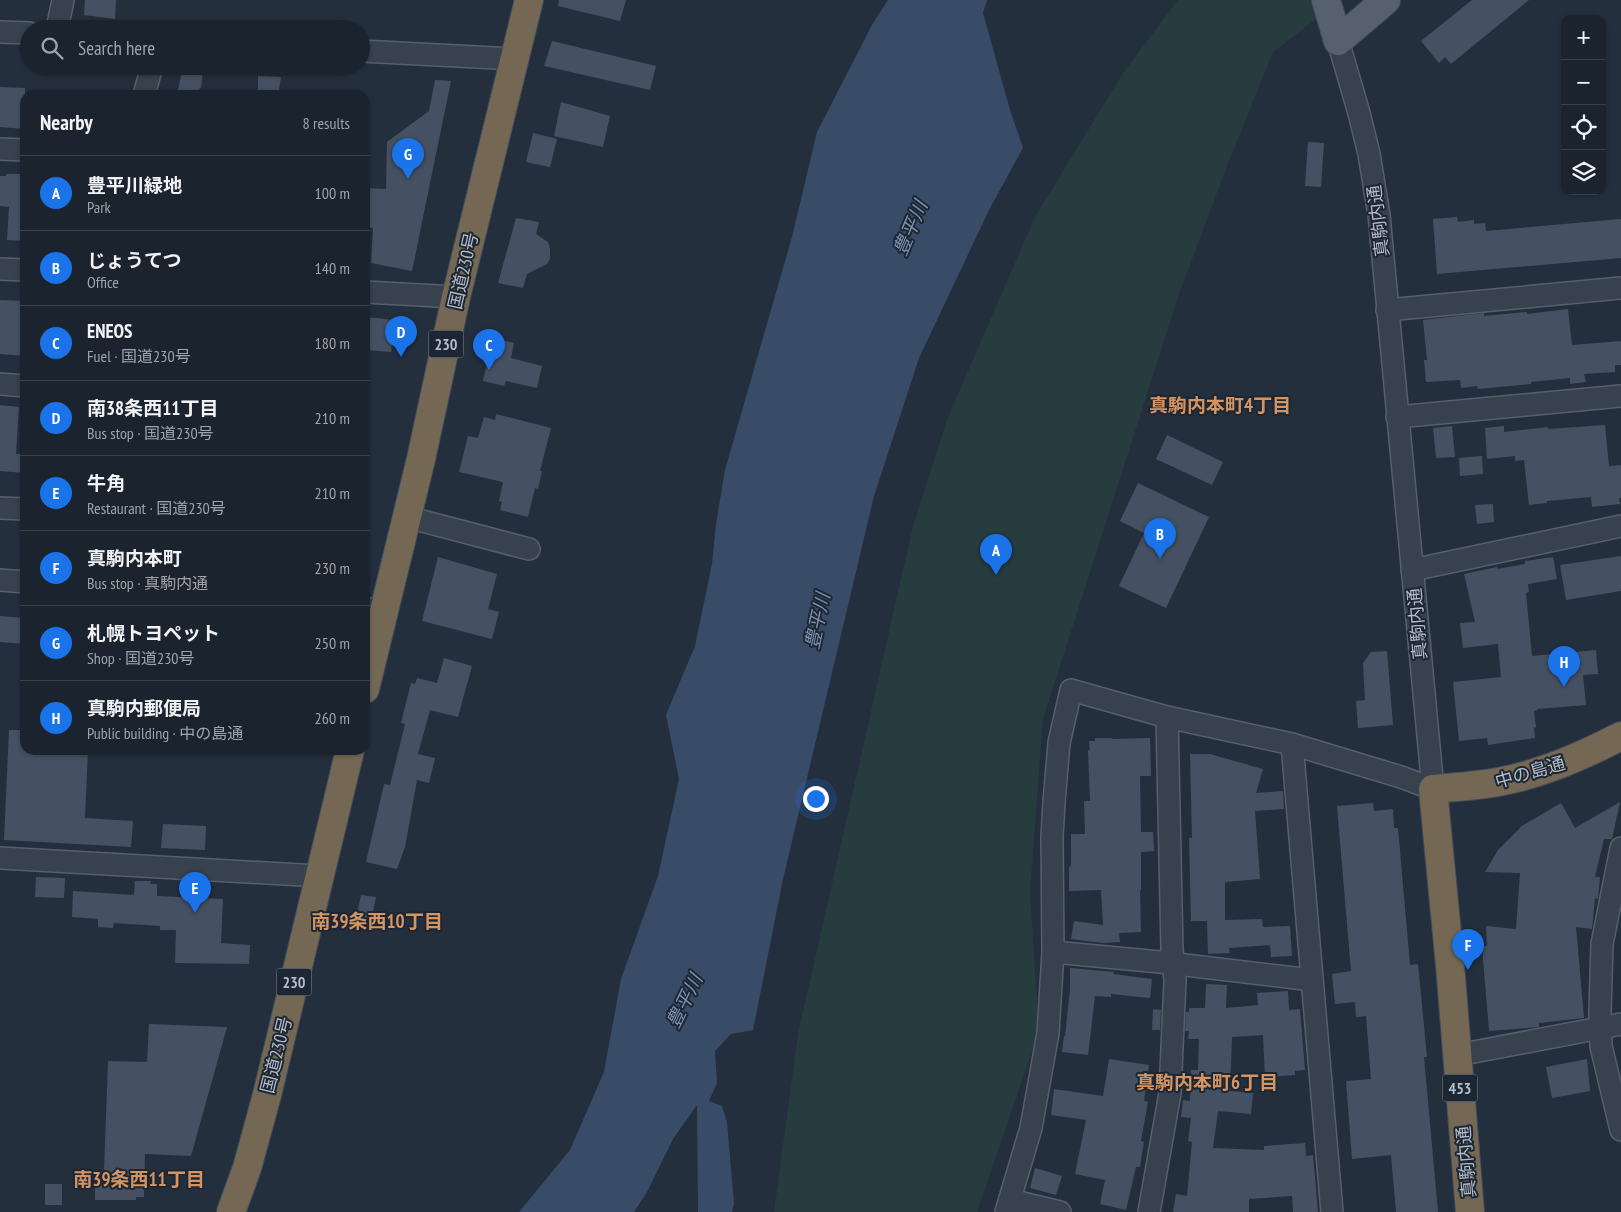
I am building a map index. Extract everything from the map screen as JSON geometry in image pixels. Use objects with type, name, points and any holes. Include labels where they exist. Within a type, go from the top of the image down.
[{"type":"highway","name":"国道230号","points":[[370,650],[375,610],[407,517],[456,296],[529,0]]},
{"type":"highway","name":"中の島通","points":[[1433,789],[1496,783],[1527,776],[1559,765],[1621,736]]},
{"type":"highway","name":"国道230号","points":[[231,1212],[247,1168],[264,1104],[349,755]]},
{"type":"highway","name":"真駒内通","points":[[1433,789],[1458,1055],[1470,1212]]},
{"type":"main road","points":[[1327,5],[1338,41],[1386,0]]},
{"type":"street","points":[[59,20],[63,0]]},
{"type":"street","points":[[0,32],[20,33]]},
{"type":"street","name":"真駒内通","points":[[1338,41],[1369,154],[1379,215],[1433,789]]},
{"type":"street","points":[[370,51],[514,59]]},
{"type":"street","points":[[145,90],[150,75]]},
{"type":"street","points":[[0,149],[20,150]]},
{"type":"street","points":[[0,269],[20,270]]},
{"type":"street","points":[[1387,310],[1621,288]]},
{"type":"street","points":[[370,292],[456,296]]},
{"type":"street","points":[[0,384],[20,386]]},
{"type":"street","points":[[1397,417],[1621,396]]},
{"type":"street","points":[[0,508],[20,510]]},
{"type":"street","points":[[407,517],[529,549]]},
{"type":"street","points":[[1412,570],[1621,526]]},
{"type":"street","points":[[0,580],[20,582]]},
{"type":"street","points":[[1060,1212],[1008,1206],[1031,1128],[1048,1033],[1053,952],[1052,837],[1054,802],[1059,743],[1071,690],[1166,717],[1292,744],[1401,777],[1433,789]]},
{"type":"street","points":[[1148,1212],[1170,1092],[1174,998],[1166,717]]},
{"type":"street","points":[[1292,744],[1332,1212]]},
{"type":"street","points":[[1621,848],[1602,944],[1611,1026],[1601,1046],[1621,1130]]},
{"type":"street","points":[[0,858],[319,876]]},
{"type":"street","points":[[1053,952],[1312,980]]},
{"type":"street","points":[[1458,1055],[1611,1026]]},
{"type":"green space","points":[[1178,0],[1341,0],[1273,52],[1227,166],[1179,294],[1043,719],[1030,893],[1039,1031],[977,1212],[774,1212],[798,1034],[913,526],[948,417],[1035,217],[1123,73]]},
{"type":"water","name":"豊平川","points":[[888,0],[987,0],[983,13],[1010,110],[1023,148],[989,210],[919,358],[874,496],[783,879],[753,1030],[731,1034],[715,1051],[717,1083],[709,1101],[722,1106],[727,1122],[734,1204],[732,1212],[698,1212],[697,1105],[673,1139],[647,1192],[634,1212],[519,1212],[570,1150],[604,1072],[621,979],[658,876],[679,779],[666,715],[695,646],[712,564],[716,524],[725,470],[792,237],[817,132],[872,25]]},
{"type":"building","points":[[85,0],[116,0],[115,19],[84,15]]},
{"type":"building","points":[[559,0],[626,0],[620,21],[558,6]]},
{"type":"building","points":[[1472,0],[1529,0],[1451,64],[1445,57],[1439,63],[1421,41]]},
{"type":"building","points":[[552,41],[656,66],[650,90],[544,66]]},
{"type":"building","points":[[181,75],[202,75],[199,90],[178,90]]},
{"type":"building","points":[[258,76],[281,77],[279,90],[258,90]]},
{"type":"building","points":[[435,80],[451,81],[412,271],[371,263],[373,228],[370,228],[370,188],[386,189],[387,142],[429,111]]},
{"type":"building","points":[[0,87],[25,88],[25,90],[20,90],[20,129],[0,127]]},
{"type":"building","points":[[561,102],[610,116],[603,147],[554,136]]},
{"type":"building","points":[[533,133],[557,139],[550,167],[526,162]]},
{"type":"building","points":[[1308,142],[1324,143],[1321,187],[1305,186]]},
{"type":"building","points":[[6,174],[20,174],[20,241],[7,240],[9,207],[0,206],[0,176],[6,176]]},
{"type":"building","points":[[1457,217],[1458,222],[1474,220],[1474,224],[1485,223],[1486,231],[1621,219],[1621,258],[1437,274],[1433,219]]},
{"type":"building","points":[[516,218],[539,222],[536,234],[548,242],[550,249],[550,259],[547,264],[527,274],[523,288],[498,283]]},
{"type":"building","points":[[0,300],[20,301],[20,356],[0,354]]},
{"type":"building","points":[[1568,309],[1572,345],[1621,341],[1621,365],[1615,365],[1615,372],[1584,374],[1586,382],[1570,384],[1570,378],[1478,389],[1477,386],[1461,388],[1460,380],[1426,382],[1424,360],[1427,360],[1423,320],[1484,313],[1484,316],[1527,312],[1527,314]]},
{"type":"building","points":[[370,318],[394,320],[391,352],[370,350]]},
{"type":"building","points":[[493,338],[514,343],[511,358],[542,366],[537,388],[506,381],[504,386],[483,381]]},
{"type":"building","points":[[0,405],[19,407],[16,454],[20,454],[20,473],[0,471]]},
{"type":"building","points":[[496,414],[551,428],[540,471],[542,471],[538,489],[535,488],[528,517],[500,510],[502,502],[499,501],[503,482],[459,472],[468,436],[478,438],[484,417],[495,420]]},
{"type":"building","points":[[1605,425],[1609,466],[1621,465],[1620,504],[1592,507],[1591,497],[1547,501],[1547,503],[1529,505],[1524,460],[1515,461],[1515,456],[1487,459],[1485,428],[1504,426],[1504,432],[1548,427],[1548,429]]},
{"type":"building","points":[[1452,426],[1455,457],[1436,458],[1433,428]]},
{"type":"building","points":[[1167,435],[1223,462],[1212,485],[1156,459]]},
{"type":"building","points":[[1482,456],[1483,474],[1460,476],[1459,458]]},
{"type":"building","points":[[1138,483],[1209,517],[1166,608],[1119,586],[1144,533],[1120,521]]},
{"type":"building","points":[[1493,504],[1494,522],[1477,524],[1475,505]]},
{"type":"building","points":[[1621,556],[1621,591],[1566,600],[1560,565]]},
{"type":"building","points":[[438,557],[497,574],[488,609],[499,612],[492,639],[422,621]]},
{"type":"building","points":[[1553,557],[1557,579],[1528,584],[1529,592],[1526,593],[1532,656],[1596,650],[1598,674],[1583,675],[1586,705],[1537,709],[1534,711],[1535,738],[1488,745],[1487,738],[1459,741],[1453,682],[1501,677],[1498,644],[1463,648],[1460,623],[1475,622],[1464,574],[1497,567],[1498,569],[1525,564],[1525,561]]},
{"type":"building","points":[[0,616],[20,618],[20,644],[0,642]]},
{"type":"building","points":[[1387,651],[1393,725],[1358,728],[1356,701],[1365,700],[1363,663],[1371,652]]},
{"type":"building","points":[[444,658],[472,666],[458,717],[430,710],[418,754],[435,758],[429,783],[417,780],[405,847],[397,869],[366,862],[384,784],[390,785],[405,724],[401,723],[411,683],[415,684],[417,678],[437,683]]},
{"type":"building","points":[[9,730],[20,730],[20,755],[88,755],[85,818],[133,821],[131,847],[4,840]]},
{"type":"building","points":[[1095,738],[1150,738],[1151,776],[1140,776],[1141,832],[1153,832],[1154,851],[1141,852],[1141,932],[1119,933],[1120,942],[1103,943],[1071,939],[1074,921],[1103,925],[1101,890],[1069,891],[1071,834],[1085,834],[1084,801],[1090,801],[1088,750],[1090,750],[1089,741],[1095,741]]},
{"type":"building","points":[[1190,754],[1210,754],[1263,769],[1256,793],[1283,791],[1284,809],[1255,811],[1260,879],[1225,882],[1225,920],[1262,919],[1263,927],[1290,926],[1292,956],[1271,957],[1270,945],[1229,948],[1230,953],[1208,954],[1207,921],[1191,921],[1189,838],[1192,838]]},
{"type":"building","points":[[1620,802],[1612,839],[1604,839],[1595,877],[1600,877],[1598,899],[1595,898],[1592,929],[1576,927],[1584,1018],[1539,1023],[1539,1027],[1489,1031],[1482,946],[1487,946],[1486,926],[1516,929],[1520,873],[1485,872],[1498,850],[1520,827],[1561,803],[1575,828]]},
{"type":"building","points":[[1373,803],[1374,811],[1393,809],[1394,828],[1398,828],[1410,965],[1418,964],[1438,1212],[1396,1212],[1391,1155],[1352,1159],[1346,1081],[1371,1079],[1366,1016],[1356,1017],[1355,1002],[1335,1004],[1332,974],[1351,971],[1337,806]]},
{"type":"building","points":[[163,824],[206,826],[205,850],[161,848]]},
{"type":"building","points":[[36,877],[65,878],[64,898],[35,897]]},
{"type":"building","points":[[135,881],[151,881],[150,884],[157,884],[157,896],[223,899],[221,943],[250,945],[249,964],[175,963],[176,930],[160,930],[160,926],[114,923],[113,928],[98,927],[98,919],[72,917],[73,891],[134,895]]},
{"type":"building","points":[[361,895],[376,897],[371,922],[356,919]]},
{"type":"building","points":[[1070,968],[1114,972],[1113,974],[1152,979],[1150,998],[1111,994],[1111,997],[1095,996],[1088,1055],[1062,1052],[1070,989]]},
{"type":"building","points":[[1206,984],[1227,985],[1226,1008],[1258,1005],[1257,993],[1288,991],[1289,1010],[1300,1009],[1305,1070],[1295,1071],[1295,1075],[1265,1077],[1263,1035],[1232,1037],[1230,1091],[1253,1093],[1251,1114],[1218,1111],[1213,1148],[1264,1150],[1264,1146],[1305,1143],[1306,1156],[1313,1155],[1318,1212],[1293,1212],[1292,1196],[1249,1199],[1249,1212],[1173,1212],[1176,1194],[1187,1196],[1192,1142],[1188,1141],[1191,1118],[1181,1117],[1183,1100],[1190,1101],[1191,1070],[1198,1070],[1199,1039],[1188,1039],[1189,1031],[1185,1031],[1186,1012],[1189,1012],[1189,1008],[1205,1008]]},
{"type":"building","points":[[1153,1009],[1161,1010],[1160,1030],[1152,1030]]},
{"type":"building","points":[[149,1024],[227,1027],[191,1156],[145,1154],[144,1197],[136,1197],[136,1200],[95,1200],[95,1171],[104,1171],[108,1061],[147,1062]]},
{"type":"building","points":[[1109,1059],[1149,1065],[1144,1101],[1148,1102],[1141,1141],[1144,1142],[1140,1167],[1136,1167],[1126,1210],[1100,1204],[1105,1180],[1075,1174],[1086,1120],[1051,1115],[1054,1089],[1103,1096]]},
{"type":"building","points":[[1587,1059],[1590,1091],[1552,1098],[1546,1067]]},
{"type":"building","points":[[1035,1168],[1062,1176],[1056,1195],[1030,1188]]},
{"type":"building","points":[[45,1184],[62,1184],[62,1205],[45,1205]]},
{"type":"place","name":"札幌トヨペット","points":[[408,179]]},
{"type":"place","name":"南38条西11丁目","points":[[401,357]]},
{"type":"place","name":"ENEOS","points":[[489,370]]},
{"type":"place","name":"じょうてつ","points":[[1160,559]]},
{"type":"place","name":"豊平川緑地","points":[[996,575]]},
{"type":"place","name":"真駒内郵便局","points":[[1564,687]]},
{"type":"place","name":"牛角","points":[[195,913]]},
{"type":"place","name":"真駒内本町","points":[[1468,970]]},
{"type":"district","name":"真駒内本町4丁目","points":[[1220,405]]},
{"type":"district","name":"南39条西10丁目","points":[[377,921]]},
{"type":"district","name":"真駒内本町6丁目","points":[[1207,1082]]},
{"type":"district","name":"南39条西11丁目","points":[[139,1179]]}]
